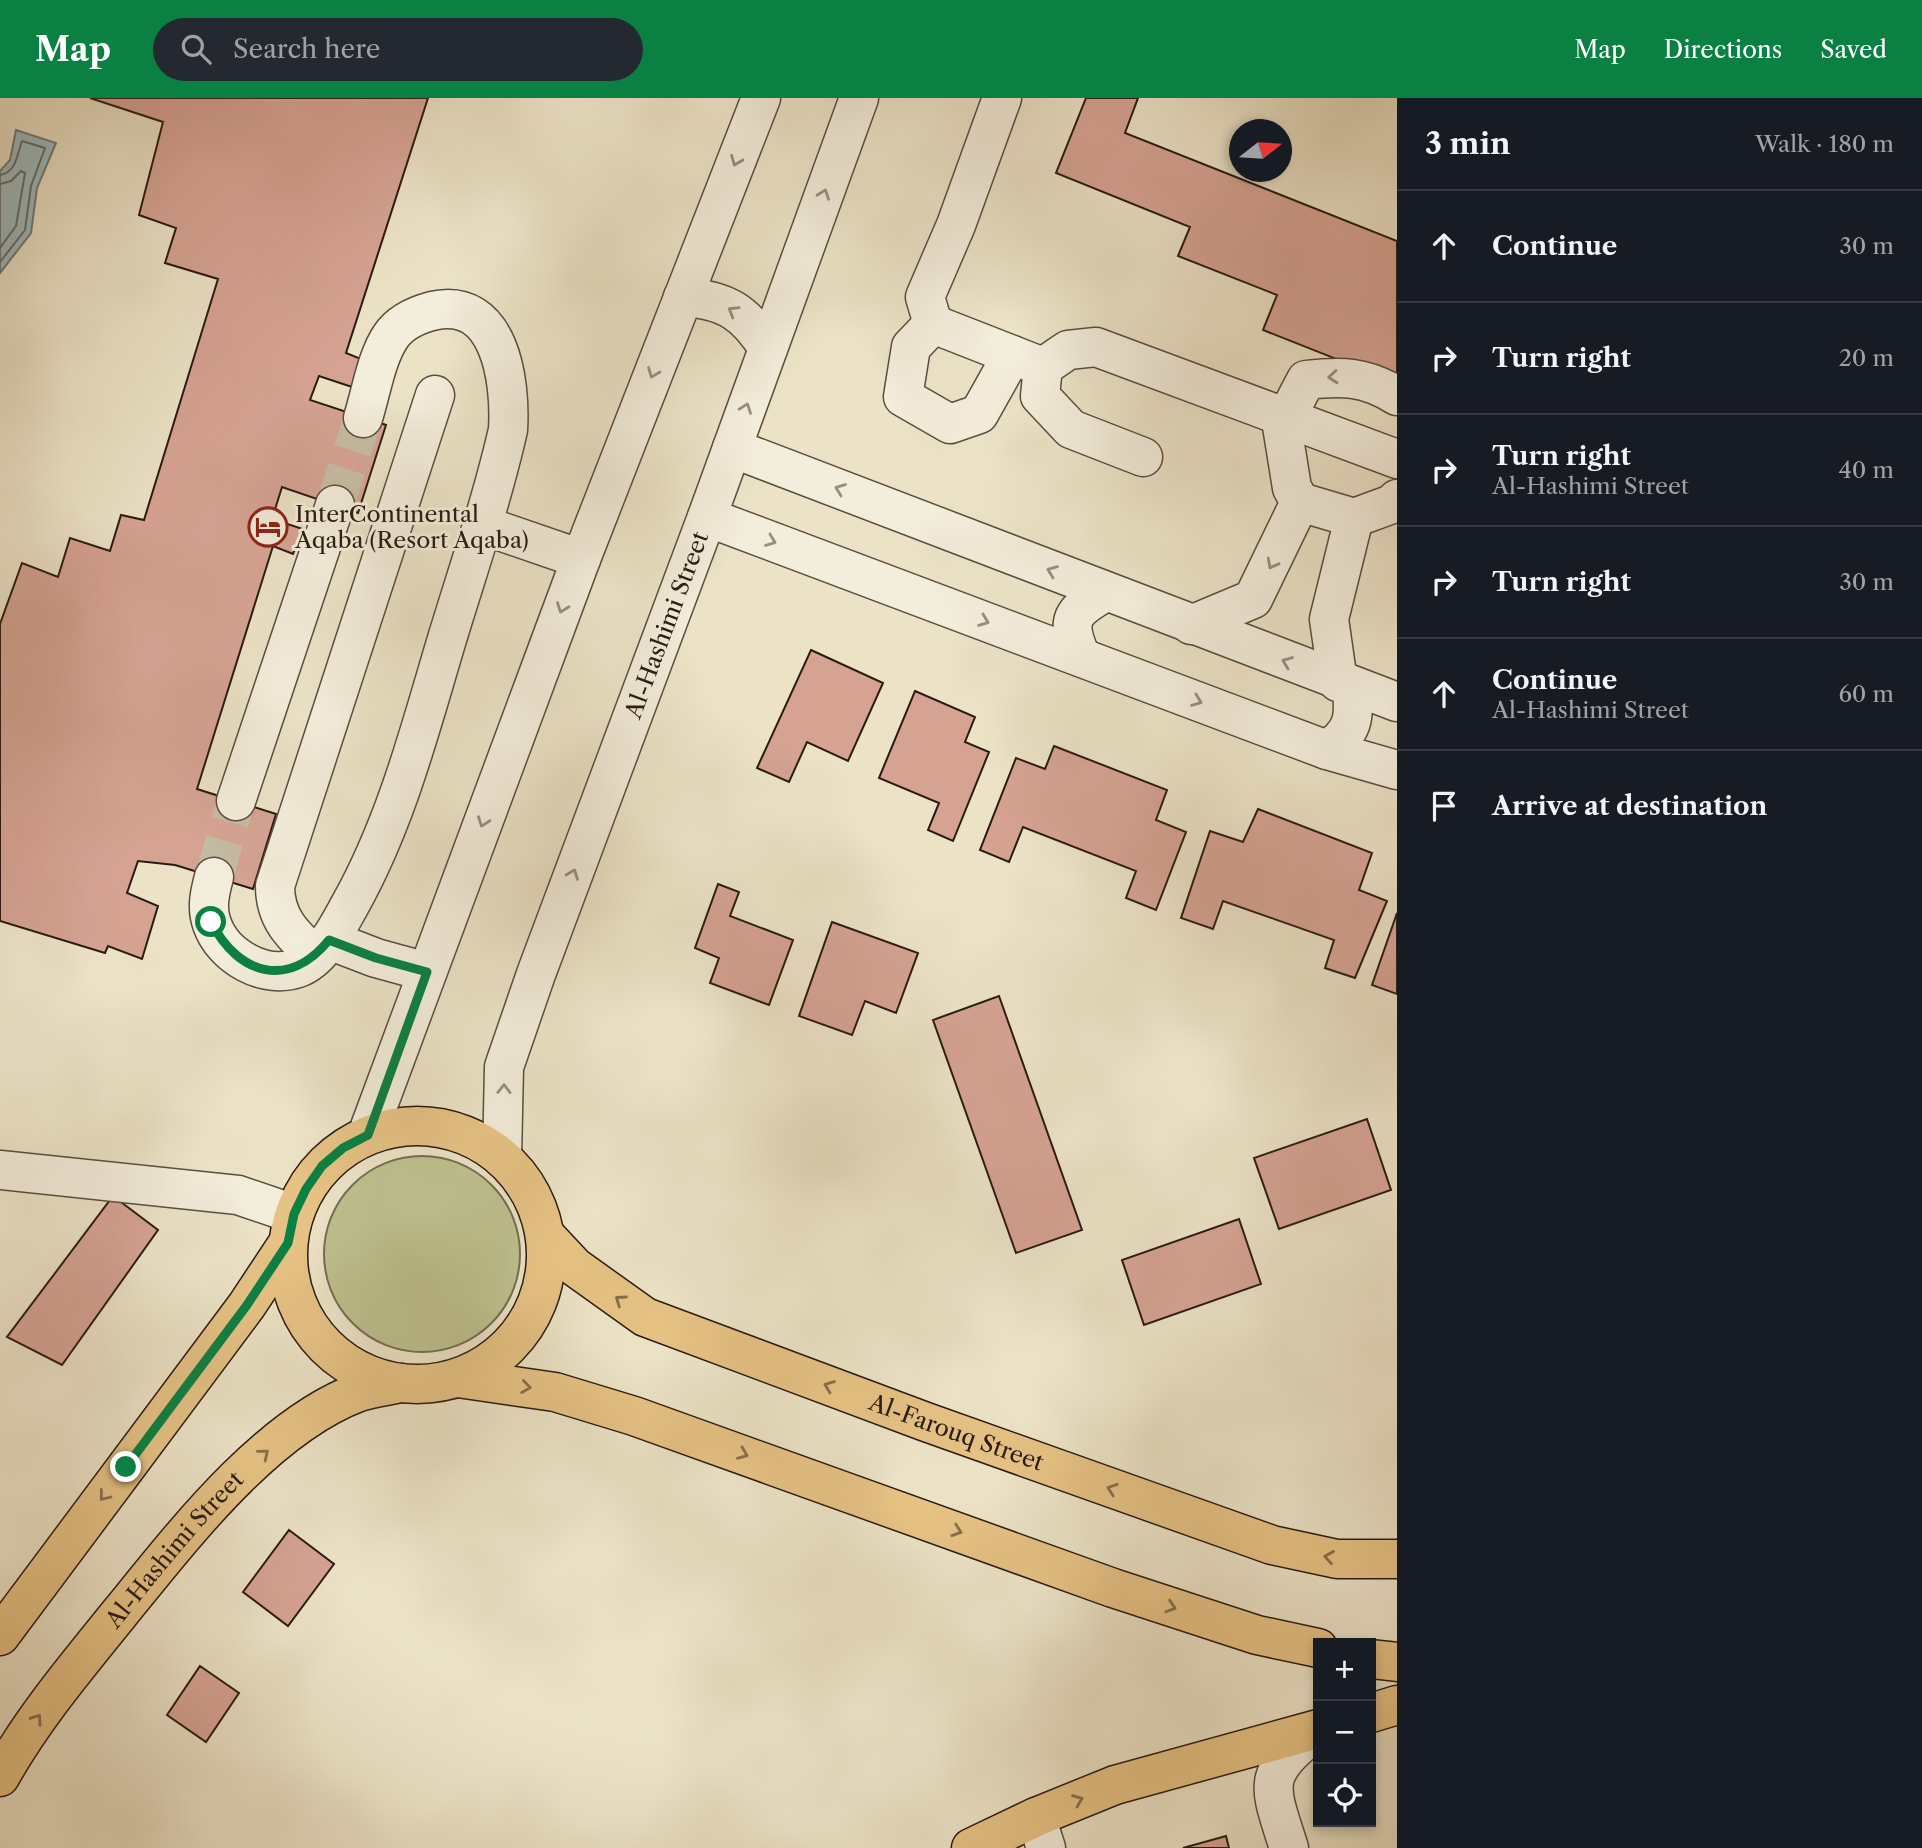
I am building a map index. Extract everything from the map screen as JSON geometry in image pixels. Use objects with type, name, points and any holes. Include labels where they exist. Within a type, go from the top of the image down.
[{"type":"main road","points":[[0,1636],[232,1325],[291,1228],[306,1189],[322,1166],[343,1148],[368,1135],[402,1126],[438,1126],[472,1138],[502,1158],[522,1180],[537,1206],[545,1235],[546,1265],[540,1295],[527,1322],[509,1346],[485,1365],[458,1378],[430,1384],[401,1383],[363,1372],[330,1350],[306,1319],[291,1282],[291,1228]]},
{"type":"main road","name":"Al-Farouq Street","points":[[545,1235],[575,1268],[645,1317],[913,1418],[1272,1545],[1337,1559],[1397,1559]]},
{"type":"main road","points":[[458,1378],[555,1392],[634,1416],[1113,1588],[1257,1635],[1313,1647]]},
{"type":"main road","name":"Al-Hashimi Street","points":[[0,1776],[68,1679],[220,1493],[258,1458],[325,1410],[359,1392],[401,1383]]},
{"type":"main road","points":[[1376,1659],[1397,1662]]},
{"type":"main road","points":[[1376,1711],[1397,1705]]},
{"type":"main road","points":[[971,1848],[1041,1832],[1115,1785],[1313,1731]]},
{"type":"street","points":[[368,1135],[580,559],[761,98]]},
{"type":"street","name":"Al-Hashimi Street","points":[[502,1158],[504,1067],[859,98]]},
{"type":"street","points":[[933,324],[925,297],[956,225],[1002,98]]},
{"type":"street","points":[[683,297],[709,299],[733,309],[754,326],[768,348]]},
{"type":"street","points":[[214,877],[209,897],[211,922],[221,941],[236,957],[256,967],[277,970],[298,968],[322,948],[351,903],[390,821],[503,452],[510,407],[503,362],[487,326],[473,314],[455,309],[419,314],[404,324],[391,336],[363,418]]},
{"type":"street","points":[[933,324],[911,347],[903,397],[950,424],[979,414],[1028,361],[1068,350],[1096,347],[1397,459]]},
{"type":"street","points":[[933,324],[1028,361],[1040,396],[1070,429],[1143,457]]},
{"type":"street","points":[[1397,396],[1381,386],[1346,376],[1306,380],[1282,426],[1292,488],[1300,502],[1354,519],[1392,504],[1397,499]]},
{"type":"street","points":[[427,972],[376,958],[322,948],[284,924],[275,900],[275,886],[435,395]]},
{"type":"street","points":[[732,447],[1344,684],[1397,702]]},
{"type":"street","points":[[1191,625],[1253,599],[1300,502]]},
{"type":"street","points":[[236,801],[335,505]]},
{"type":"street","points":[[707,517],[1327,750],[1397,770]]},
{"type":"street","points":[[1327,750],[1350,730],[1354,718],[1329,618],[1354,519]]},
{"type":"street","points":[[482,525],[580,559]]},
{"type":"street","points":[[1081,657],[1070,633],[1072,617],[1084,605],[1105,592]]},
{"type":"street","points":[[0,1170],[238,1195],[291,1228]]},
{"type":"street","points":[[1289,1848],[1271,1791],[1274,1776],[1284,1757],[1313,1734]]},
{"type":"green space","points":[[422,1156],[459,1163],[491,1185],[513,1217],[520,1254],[513,1291],[491,1323],[459,1345],[422,1352],[385,1345],[353,1323],[331,1291],[324,1254],[331,1217],[353,1185],[385,1163]]},
{"type":"water","points":[[16,130],[56,143],[37,188],[31,233],[0,273],[0,171],[10,160]]},
{"type":"building","points":[[90,98],[428,98],[346,353],[361,359],[352,387],[319,376],[310,400],[386,425],[358,513],[282,487],[272,519],[303,529],[293,554],[273,546],[197,789],[276,814],[253,889],[175,865],[138,861],[127,893],[158,906],[142,959],[108,946],[105,953],[0,921],[0,624],[22,563],[58,577],[70,538],[110,551],[121,515],[144,520],[218,279],[165,263],[176,228],[139,215],[163,122]]},
{"type":"building","points":[[1086,98],[1138,98],[1125,133],[1229,174],[1229,182],[1248,182],[1397,241],[1397,383],[1263,330],[1277,295],[1178,256],[1190,227],[1056,173]]},
{"type":"building","points":[[811,650],[883,683],[848,761],[807,742],[789,782],[757,768]]},
{"type":"building","points":[[915,691],[975,717],[965,742],[989,752],[953,841],[928,830],[939,803],[879,778]]},
{"type":"building","points":[[1054,746],[1167,790],[1156,820],[1186,832],[1156,910],[1126,898],[1136,871],[1023,827],[1009,862],[980,850],[1016,758],[1045,769]]},
{"type":"building","points":[[1258,809],[1372,853],[1359,890],[1387,901],[1355,978],[1325,968],[1334,940],[1223,901],[1213,929],[1181,918],[1210,831],[1243,842]]},
{"type":"building","points":[[718,884],[739,892],[730,916],[793,940],[769,1005],[710,983],[719,958],[695,948]]},
{"type":"building","points":[[1397,913],[1397,994],[1372,985]]},
{"type":"building","points":[[832,922],[918,953],[896,1013],[865,1001],[852,1035],[799,1016]]},
{"type":"building","points":[[999,996],[1082,1230],[1016,1253],[933,1020]]},
{"type":"building","points":[[1367,1119],[1391,1190],[1279,1229],[1254,1158]]},
{"type":"building","points":[[113,1196],[158,1230],[62,1365],[7,1337]]},
{"type":"building","points":[[1239,1219],[1261,1284],[1144,1325],[1122,1260]]},
{"type":"building","points":[[289,1530],[334,1564],[288,1626],[243,1592]]},
{"type":"building","points":[[200,1666],[239,1693],[206,1742],[167,1715]]},
{"type":"building","points":[[1226,1836],[1229,1848],[1183,1848]]},
{"type":"tunnel","points":[[335,505],[363,418]]},
{"type":"tunnel","points":[[214,877],[236,801]]},
{"type":"place","name":"InterContinental Aqaba (Resort Aqaba)","points":[[268,527]]},
{"type":"route","points":[[126,1467],[247,1305],[288,1243],[294,1214],[306,1189],[322,1166],[343,1148],[368,1135],[427,972],[376,958],[329,940],[315,956],[298,968],[277,970],[256,967],[236,957],[221,941],[211,922]]}]
